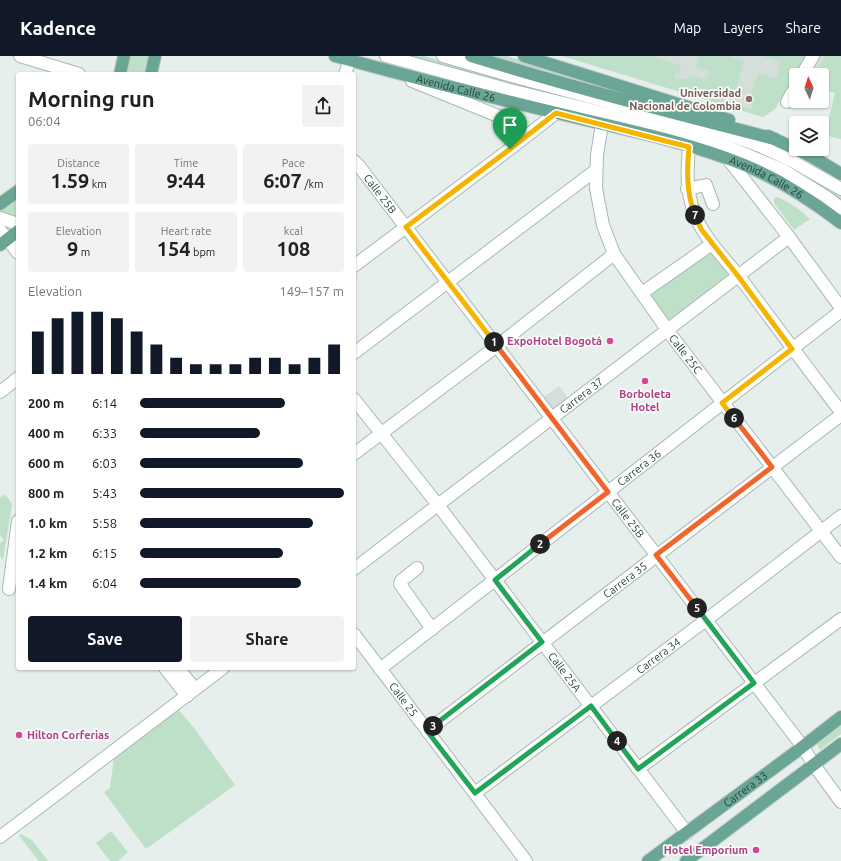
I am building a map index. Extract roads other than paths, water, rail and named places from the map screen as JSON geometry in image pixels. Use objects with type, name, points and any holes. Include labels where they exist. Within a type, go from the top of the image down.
[{"type":"main road","points":[[120,72],[124,56]]},
{"type":"main road","points":[[152,72],[156,56]]},
{"type":"main road","name":"Avenida Calle 26","points":[[335,56],[392,72],[602,124],[728,159],[761,173],[790,189],[841,224]]},
{"type":"main road","points":[[471,56],[683,116],[775,139]]},
{"type":"main road","points":[[524,56],[705,111],[789,146]]},
{"type":"main road","points":[[810,156],[841,174]]},
{"type":"main road","points":[[0,204],[16,192]]},
{"type":"main road","points":[[2,238],[16,232]]},
{"type":"main road","name":"Carrera 33","points":[[648,861],[803,747],[841,717]]},
{"type":"main road","name":"Carrera 33","points":[[686,861],[841,744]]},
{"type":"street","points":[[20,56],[72,72]]},
{"type":"street","points":[[386,56],[510,90],[604,112],[726,146],[782,170],[825,196],[841,208]]},
{"type":"street","points":[[443,56],[727,134],[762,147],[792,161],[841,189]]},
{"type":"street","points":[[806,68],[813,56]]},
{"type":"street","points":[[346,72],[350,60]]},
{"type":"street","points":[[392,72],[508,120],[512,123],[516,130],[515,140],[510,149]]},
{"type":"street","points":[[787,102],[789,98]]},
{"type":"street","points":[[356,264],[556,113]]},
{"type":"street","name":"Calle 25C","points":[[602,124],[597,155],[596,188],[603,225],[614,254],[667,330],[841,557]]},
{"type":"street","points":[[689,147],[687,189],[701,229],[841,413]]},
{"type":"street","points":[[728,159],[789,237],[841,310]]},
{"type":"street","name":"Calle 25B","points":[[356,163],[803,747],[841,802]]},
{"type":"street","points":[[356,351],[596,170]]},
{"type":"street","points":[[687,189],[706,185],[712,204]]},
{"type":"street","points":[[0,218],[16,223]]},
{"type":"street","name":"Carrera 37","points":[[356,567],[789,237]]},
{"type":"street","points":[[2,238],[16,251]]},
{"type":"street","points":[[642,293],[712,244]]},
{"type":"street","points":[[356,452],[497,346],[614,254]]},
{"type":"street","name":"Carrera 36","points":[[380,669],[841,310]]},
{"type":"street","points":[[0,392],[16,380]]},
{"type":"street","name":"Calle 25A","points":[[356,402],[438,505],[687,833]]},
{"type":"street","name":"Carrera 35","points":[[427,731],[841,413]]},
{"type":"street","name":"Carrera 34","points":[[475,793],[706,620],[841,516]]},
{"type":"street","points":[[6,589],[16,532]]},
{"type":"street","points":[[416,568],[401,581],[400,584],[432,629]]},
{"type":"street","points":[[638,769],[841,619]]},
{"type":"street","name":"Calle 25","points":[[356,637],[526,861]]},
{"type":"street","points":[[167,670],[191,692]]},
{"type":"street","points":[[179,670],[191,692]]},
{"type":"street","points":[[0,837],[220,670]]},
{"type":"place","name":"Universidad Nacional de Colombia","points":[[749,99]]},
{"type":"place","name":"ExpoHotel Bogotá","points":[[610,341]]},
{"type":"place","name":"Borboleta Hotel","points":[[645,381]]},
{"type":"place","name":"Hilton Corferias","points":[[19,735]]},
{"type":"place","name":"Hotel Emporium","points":[[756,850]]}]
